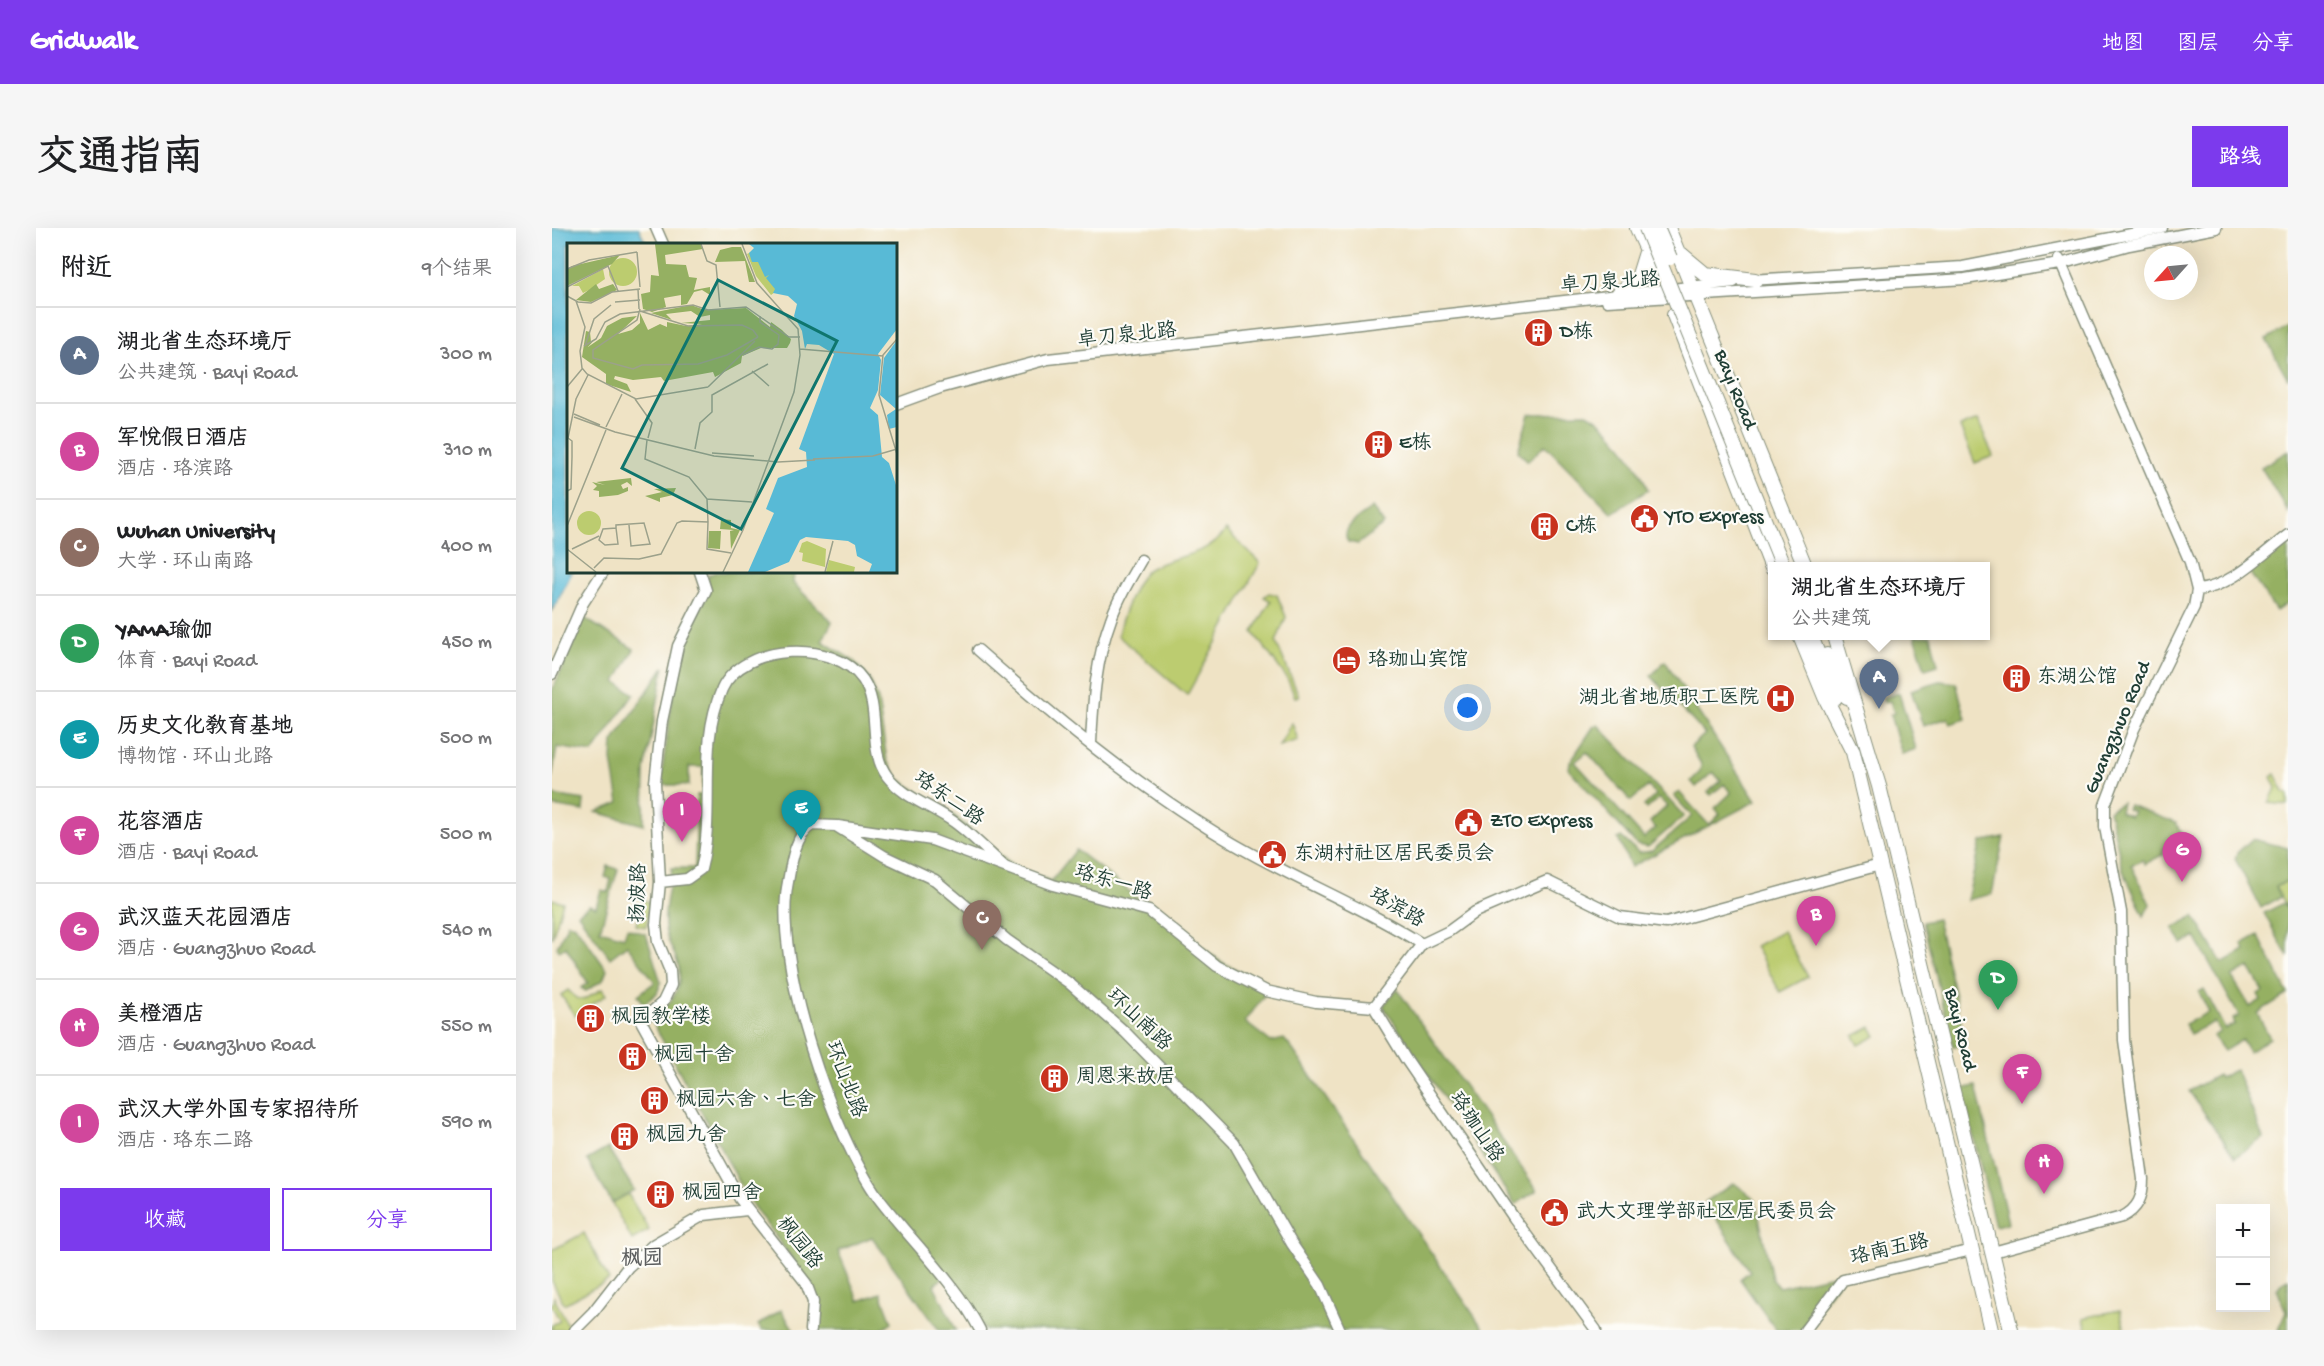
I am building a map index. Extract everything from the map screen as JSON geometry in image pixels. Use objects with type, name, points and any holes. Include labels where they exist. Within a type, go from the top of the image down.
[{"type":"main road","name":"Bayi Road","points":[[1657,228],[1790,562]]},
{"type":"main road","name":"Bayi Road","points":[[1668,228],[1803,562]]},
{"type":"main road","name":"Bayi Road","points":[[1643,235],[1771,562]]},
{"type":"main road","name":"Bayi Road","points":[[1643,235],[1781,562]]},
{"type":"main road","points":[[1619,293],[1638,278],[1643,235]]},
{"type":"main road","points":[[1677,249],[1689,263],[1705,274],[1755,280]]},
{"type":"main road","points":[[1728,457],[1756,446]]},
{"type":"main road","name":"Bayi Road","points":[[1802,640],[1825,697],[1853,752]]},
{"type":"main road","name":"Bayi Road","points":[[1814,640],[1866,740]]},
{"type":"main road","name":"Bayi Road","points":[[1820,640],[1853,752],[1991,1330]]},
{"type":"main road","name":"Bayi Road","points":[[1835,640],[1866,740],[2011,1330]]},
{"type":"street","points":[[656,228],[663,243]]},
{"type":"street","name":"卓刀泉北路","points":[[1692,291],[1755,280],[1936,270],[2056,251],[2162,228]]},
{"type":"street","name":"卓刀泉北路","points":[[1005,370],[1666,293],[1940,281],[2060,264],[2129,245],[2216,228]]},
{"type":"street","name":"Guangzhuo Road","points":[[1993,1252],[2118,1219],[2132,1212],[2141,1196],[2143,1179],[2123,1021],[2121,912],[2105,827],[2104,805],[2134,729],[2191,615],[2197,590],[2190,562],[2056,251]]},
{"type":"street","name":"卓刀泉北路","points":[[897,404],[940,387],[1028,363],[1086,354],[1619,293],[1666,293]]},
{"type":"street","points":[[2197,590],[2213,587],[2225,580],[2288,534]]},
{"type":"street","points":[[1090,743],[1095,686],[1106,634],[1119,599],[1141,560]]},
{"type":"street","points":[[552,674],[583,603],[602,573]]},
{"type":"street","name":"扬波路","points":[[700,573],[706,590],[678,646],[660,732],[655,782],[660,882],[656,934],[670,970],[671,985],[663,1002],[641,1021],[733,1188]]},
{"type":"street","name":"珞滨路","points":[[978,650],[1140,782],[1224,838],[1387,922],[1422,944],[1449,931],[1476,912],[1547,881],[1620,917],[1666,923],[1880,865]]},
{"type":"street","name":"珞东二路","points":[[660,882],[687,879],[701,868],[710,737],[717,703],[727,681],[737,669],[749,663],[795,652],[825,654],[857,673],[870,694],[879,757],[887,776],[906,793],[953,822],[1005,867]]},
{"type":"street","name":"环山北路","points":[[831,825],[812,825],[805,831],[791,864],[787,886],[785,935],[791,978],[798,1005],[835,1111],[866,1178],[879,1198],[956,1294],[980,1330]]},
{"type":"street","name":"珞东一路","points":[[831,825],[932,840],[1053,885],[1149,911],[1217,966],[1266,990],[1316,1002],[1374,1007]]},
{"type":"street","name":"环山南路","points":[[831,825],[884,856],[935,880],[953,893],[1007,940],[1088,999],[1206,1113],[1245,1159],[1292,1244],[1320,1286],[1340,1330]]},
{"type":"street","points":[[1374,1007],[1422,944]]},
{"type":"street","name":"珞珈山路","points":[[1374,1007],[1405,1058],[1514,1218],[1596,1330]]},
{"type":"street","name":"枫园路","points":[[733,1188],[747,1210],[806,1283],[813,1302],[811,1330]]},
{"type":"street","points":[[730,1212],[740,1199]]},
{"type":"street","points":[[574,1330],[585,1321],[639,1255],[696,1219],[747,1210]]},
{"type":"street","name":"珞南五路","points":[[1805,1330],[1843,1280],[1972,1250]]},
{"type":"green space","points":[[2288,327],[2288,379],[2266,339]]},
{"type":"green space","points":[[1587,413],[1605,426],[1623,447],[1648,490],[1612,513],[1545,445],[1528,461],[1518,451],[1529,414]]},
{"type":"green space","points":[[1978,420],[1993,456],[1975,463],[1960,427]]},
{"type":"green space","points":[[2288,451],[2288,512],[2261,467]]},
{"type":"green space","points":[[1372,508],[1384,524],[1358,544],[1348,542],[1346,532],[1349,527]]},
{"type":"green space","points":[[1226,530],[1260,563],[1187,695],[1118,636],[1119,629],[1129,600],[1139,581],[1149,569],[1201,550],[1219,539]]},
{"type":"green space","points":[[2288,538],[2288,603],[2276,611],[2247,569]]},
{"type":"green space","points":[[713,573],[794,573],[793,583],[832,622],[822,641],[854,661],[870,680],[878,700],[887,761],[899,779],[955,816],[1014,867],[1051,881],[1076,850],[1220,961],[1270,987],[1245,1022],[1271,1042],[1284,1039],[1293,1050],[1484,1330],[985,1330],[947,1275],[934,1285],[956,1330],[939,1330],[872,1237],[838,1251],[859,1301],[881,1293],[892,1322],[880,1330],[814,1330],[817,1311],[793,1260],[750,1202],[652,1021],[671,1001],[680,977],[676,958],[668,939],[665,920],[672,868],[695,868],[697,795],[703,795],[703,767],[689,767],[689,785],[660,785],[682,652],[687,634],[704,601],[708,575]]},
{"type":"green space","points":[[1269,593],[1277,595],[1286,617],[1276,642],[1299,696],[1295,697],[1287,678],[1253,632],[1271,601],[1264,597]]},
{"type":"green space","points":[[584,618],[634,649],[616,682],[634,694],[593,753],[557,747],[552,778],[552,691]]},
{"type":"green space","points":[[1916,640],[1932,640],[1938,665],[1925,669]]},
{"type":"green space","points":[[1665,661],[1756,801],[1631,867],[1618,839],[1621,837],[1639,853],[1652,851],[1692,816],[1674,796],[1679,792],[1709,825],[1720,814],[1715,808],[1731,793],[1724,784],[1711,795],[1708,792],[1721,781],[1713,772],[1696,787],[1691,781],[1700,772],[1701,764],[1691,747],[1705,734],[1651,676]]},
{"type":"green space","points":[[664,667],[645,770],[644,825],[596,812],[619,803],[612,760],[613,742]]},
{"type":"green space","points":[[1940,681],[1956,683],[1966,719],[1950,724],[1948,718],[1923,726],[1911,690]]},
{"type":"green space","points":[[1899,693],[1916,749],[1902,754],[1890,715],[1894,713],[1890,701],[1884,702],[1883,698]]},
{"type":"green space","points":[[1291,724],[1298,740],[1279,746]]},
{"type":"green space","points":[[1598,725],[1684,816],[1648,847],[1637,845],[1569,769],[1570,762],[1594,726]],"holes":[[[1587,752],[1631,801],[1648,786],[1656,795],[1644,806],[1647,809],[1659,798],[1667,806],[1650,822],[1656,828],[1644,838],[1575,762]]]},
{"type":"green space","points":[[2275,774],[2284,792],[2288,794],[2288,805],[2269,803],[2276,788],[2271,777]]},
{"type":"green space","points":[[552,795],[584,800],[583,811],[552,806]]},
{"type":"green space","points":[[2122,802],[2120,812],[2130,816],[2133,811],[2127,809],[2129,805],[2176,823],[2185,839],[2163,850],[2164,854],[2145,864],[2143,860],[2131,865],[2150,904],[2144,916],[2123,870],[2109,810]]},
{"type":"green space","points":[[2004,837],[1992,894],[1967,900],[1981,842]]},
{"type":"green space","points":[[2252,839],[2288,848],[2288,880],[2276,887],[2281,897],[2261,908],[2235,859],[2237,853]]},
{"type":"green space","points":[[608,866],[618,869],[600,930],[624,937],[627,928],[646,934],[661,983],[657,993],[644,1004],[638,995],[655,982],[627,945],[610,958],[578,914],[589,905],[596,907],[601,890],[608,892],[611,879],[605,877]]},
{"type":"green space","points":[[2288,880],[2288,909],[2276,887]]},
{"type":"green space","points":[[552,899],[563,902],[552,938]]},
{"type":"green space","points":[[643,900],[650,902],[646,927],[636,925]]},
{"type":"green space","points":[[2284,903],[2288,909],[2288,957],[2264,913]]},
{"type":"green space","points":[[2194,916],[2222,963],[2245,950],[2242,944],[2258,935],[2288,994],[2257,1013],[2270,1038],[2249,1052],[2242,1040],[2224,1051],[2213,1036],[2220,1032],[2214,1022],[2190,1034],[2185,1024],[2209,1012],[2199,992],[2204,989],[2225,1029],[2235,1024],[2233,1019],[2239,1016],[2195,937],[2182,944],[2173,928]],"holes":[[[2249,967],[2263,991],[2258,994],[2261,1000],[2250,1007],[2232,977]]]},
{"type":"green space","points":[[1937,919],[1966,1044],[1953,1047],[1923,922]]},
{"type":"green space","points":[[568,923],[575,925],[607,970],[603,980],[586,991],[581,988],[588,983],[566,947],[559,951],[557,947]]},
{"type":"green space","points":[[1783,931],[1808,977],[1780,992],[1755,946]]},
{"type":"green space","points":[[602,989],[606,995],[575,1016],[561,995],[568,990],[576,998],[583,1000]]},
{"type":"green space","points":[[1397,989],[1537,1190],[1515,1205],[1383,1006]]},
{"type":"green space","points":[[1871,1027],[1876,1036],[1859,1045],[1854,1036]]},
{"type":"green space","points":[[2236,1069],[2263,1138],[2235,1157],[2189,1091],[2218,1075],[2220,1078]]},
{"type":"green space","points":[[1976,1086],[2008,1223],[1995,1226],[1962,1089]]},
{"type":"green space","points":[[608,1148],[634,1190],[612,1203],[587,1160]]},
{"type":"green space","points":[[1734,1183],[1755,1199],[1772,1279],[1779,1287],[1834,1275],[1837,1284],[1801,1330],[1776,1330],[1740,1279],[1750,1271],[1705,1202]]},
{"type":"green space","points":[[628,1194],[649,1230],[632,1240],[612,1203]]},
{"type":"green space","points":[[584,1233],[609,1280],[564,1304],[552,1281],[552,1250]]},
{"type":"green space","points":[[2288,1279],[2288,1330],[2278,1330],[2286,1312],[2277,1289],[2282,1282]]},
{"type":"green space","points":[[554,1297],[569,1328],[567,1330],[552,1330],[552,1325],[560,1321],[552,1306]]},
{"type":"green space","points":[[781,1310],[794,1330],[762,1330],[758,1325]]},
{"type":"green space","points":[[2120,1310],[2125,1330],[2086,1330],[2083,1318]]},
{"type":"water","points":[[552,228],[639,228],[646,243],[567,243],[567,573],[572,573],[552,612]]},
{"type":"place","name":"D栋","points":[[1539,333]]},
{"type":"place","name":"E栋","points":[[1378,444]]},
{"type":"place","name":"YTO Express","points":[[1644,518]]},
{"type":"place","name":"C栋","points":[[1545,527]]},
{"type":"place","name":"珞珈山宾馆","points":[[1347,661]]},
{"type":"place","name":"东湖公馆","points":[[2016,678]]},
{"type":"place","name":"湖北省地质职工医院","points":[[1780,699]]},
{"type":"place","name":"湖北省生态环境厅","points":[[1879,709]]},
{"type":"place","name":"ZTO Express","points":[[1469,822]]},
{"type":"place","name":"历史文化教育基地","points":[[801,840]]},
{"type":"place","name":"武汉大学外国专家招待所","points":[[682,842]]},
{"type":"place","name":"东湖村社区居民委员会","points":[[1273,855]]},
{"type":"place","name":"武汉蓝天花园酒店","points":[[2182,882]]},
{"type":"place","name":"军悦假日酒店","points":[[1816,946]]},
{"type":"place","name":"Wuhan University","points":[[982,950]]},
{"type":"place","name":"YAMA瑜伽","points":[[1998,1010]]},
{"type":"place","name":"枫园教学楼","points":[[590,1018]]},
{"type":"place","name":"枫园十舍","points":[[633,1056]]},
{"type":"place","name":"周恩来故居","points":[[1055,1078]]},
{"type":"place","name":"枫园六舍、七舍","points":[[655,1101]]},
{"type":"place","name":"花容酒店","points":[[2022,1104]]},
{"type":"place","name":"枫园九舍","points":[[625,1136]]},
{"type":"place","name":"枫园四舍","points":[[661,1194]]},
{"type":"place","name":"美橙酒店","points":[[2044,1194]]},
{"type":"place","name":"武大文理学部社区居民委员会","points":[[1555,1213]]},
{"type":"district","name":"枫园","points":[[642,1260]]}]
